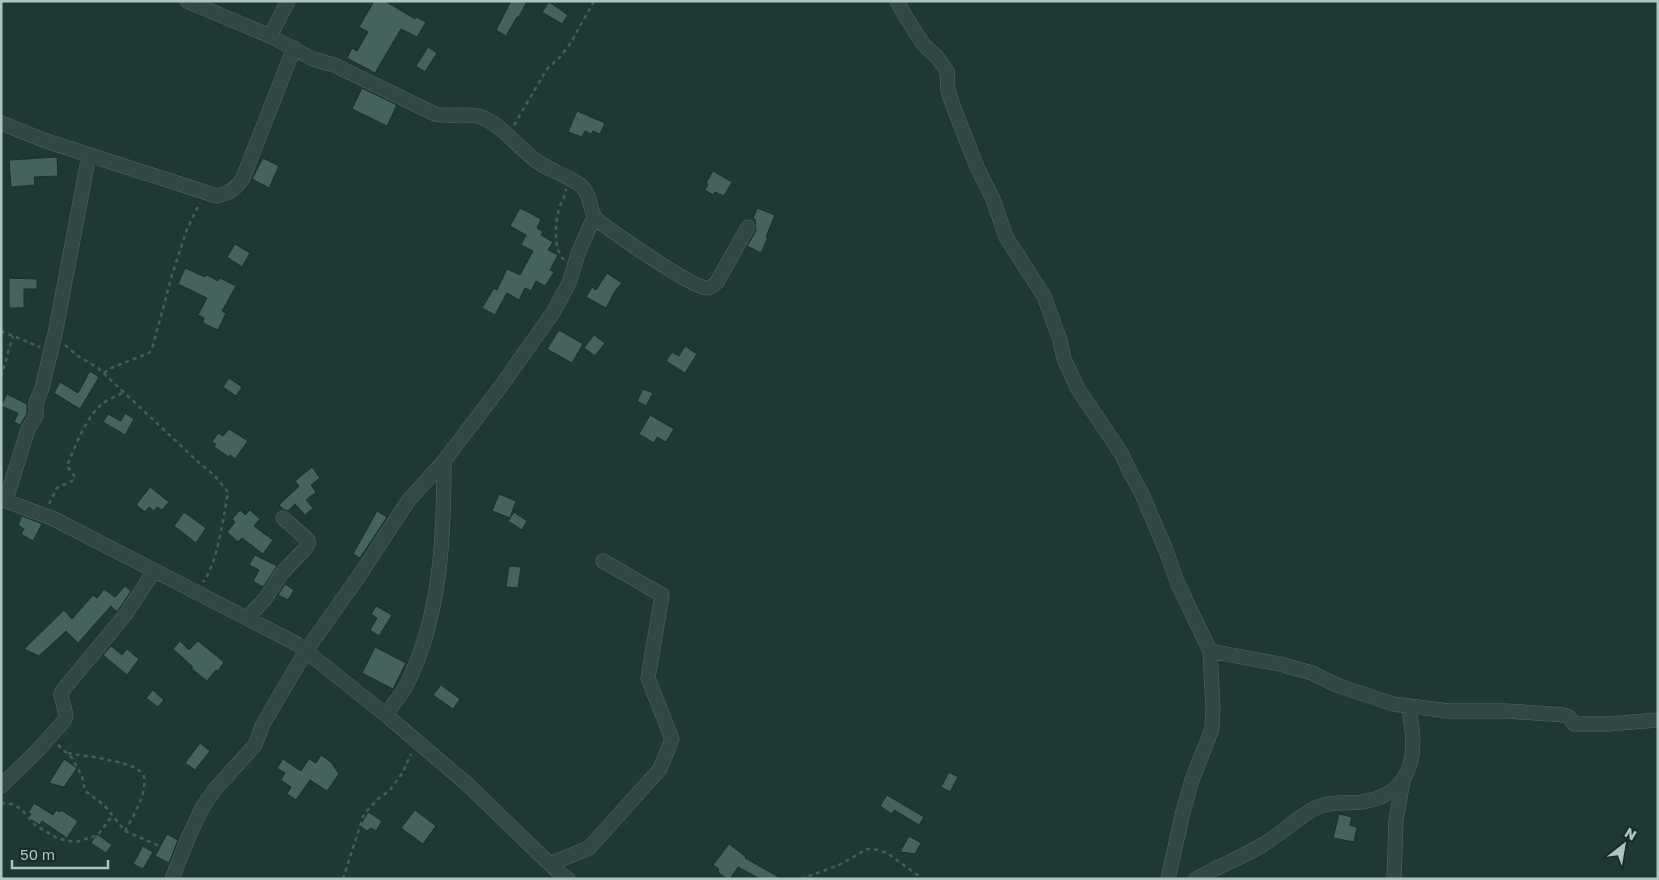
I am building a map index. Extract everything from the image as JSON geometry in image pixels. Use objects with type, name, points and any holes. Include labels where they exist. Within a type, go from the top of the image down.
[{"type":"street","points":[[187,1],[270,36],[313,59],[334,65],[435,114],[479,116],[496,125],[536,161],[580,185],[586,191],[594,217],[602,224],[684,278],[707,288],[712,287],[717,282],[748,227]]},
{"type":"street","points":[[270,36],[288,1]]},
{"type":"street","points":[[897,1],[924,44],[947,71],[948,90],[953,106],[977,167],[993,199],[1006,236],[1044,296],[1060,340],[1064,358],[1078,389],[1122,453],[1142,494],[1178,584],[1210,651],[1213,708],[1212,729],[1192,780],[1168,879]]},
{"type":"street","points":[[1,123],[46,142],[217,196],[228,193],[237,187],[243,178],[294,48]]},
{"type":"street","points":[[89,155],[53,342],[42,388],[36,403],[36,416],[28,429],[4,499],[44,515],[283,636],[306,651],[386,715],[467,784],[557,873],[589,848],[660,769],[672,739],[648,678],[662,594],[603,561]]},
{"type":"street","points":[[172,879],[180,856],[202,808],[216,788],[255,745],[263,724],[306,651],[361,573],[408,501],[444,461],[504,382],[554,311],[569,283],[579,251],[594,217]]},
{"type":"street","points":[[386,715],[405,688],[435,603],[442,541],[444,461]]},
{"type":"street","points":[[247,618],[265,599],[282,573],[308,544],[308,540],[283,518]]},
{"type":"street","points":[[1,786],[64,721],[66,716],[62,691],[126,614],[154,571]]},
{"type":"street","points":[[1210,651],[1280,664],[1312,674],[1380,701],[1408,707],[1449,711],[1506,711],[1564,715],[1569,717],[1574,724],[1608,724],[1658,720]]},
{"type":"street","points":[[1394,879],[1396,820],[1403,781],[1410,768],[1413,753],[1412,722],[1408,707]]},
{"type":"street","points":[[1196,879],[1216,867],[1264,845],[1317,808],[1331,803],[1366,801],[1384,795],[1403,781]]},
{"type":"path","points":[[508,136],[547,69],[570,44],[594,1]]},
{"type":"path","points":[[567,178],[565,196],[559,207],[556,244],[560,256],[574,270]]},
{"type":"path","points":[[104,373],[111,368],[148,353],[152,349],[172,275],[187,229],[205,192]]},
{"type":"path","points":[[1,331],[40,347],[53,342],[98,368],[214,475],[228,492],[225,516],[208,576],[200,586],[190,589]]},
{"type":"path","points":[[1,377],[13,336]]},
{"type":"path","points":[[44,515],[57,488],[74,480],[73,473],[67,466],[80,435],[91,417],[103,404],[124,392]]},
{"type":"path","points":[[50,737],[72,758],[82,776],[85,791],[104,805],[125,831],[159,844],[180,856]]},
{"type":"path","points":[[343,879],[364,814],[378,799],[390,790],[403,772],[410,759],[416,740]]},
{"type":"path","points":[[66,753],[125,763],[142,772],[144,777],[142,794],[125,831]]},
{"type":"path","points":[[1,803],[12,804],[21,809],[36,826],[58,839],[76,842],[98,835],[112,816]]},
{"type":"path","points":[[801,879],[839,865],[867,849],[887,853],[922,879]]},
{"type":"building","points":[[374,1],[385,1],[415,19],[416,17],[426,22],[417,37],[401,29],[375,73],[347,58],[352,48],[357,51],[368,32],[359,27]]},
{"type":"building","points":[[511,1],[527,1],[506,36],[496,30]]},
{"type":"building","points":[[549,2],[568,15],[562,24],[542,12]]},
{"type":"building","points":[[428,47],[437,53],[425,72],[416,66]]},
{"type":"building","points":[[362,88],[397,105],[387,126],[352,109]]},
{"type":"building","points":[[577,111],[605,123],[600,134],[593,131],[591,134],[585,131],[582,137],[568,132]]},
{"type":"building","points":[[57,157],[58,176],[34,177],[35,185],[11,187],[9,160]]},
{"type":"building","points":[[263,158],[279,166],[269,188],[252,179]]},
{"type":"building","points":[[713,171],[732,182],[724,196],[715,192],[713,195],[705,190],[708,184],[706,183]]},
{"type":"building","points":[[520,208],[541,219],[537,228],[543,232],[541,235],[553,242],[548,250],[558,255],[550,270],[554,272],[545,286],[536,281],[531,291],[525,288],[519,300],[507,293],[495,315],[482,308],[494,288],[497,290],[507,269],[520,275],[533,251],[521,245],[526,235],[510,226]]},
{"type":"building","points":[[757,208],[775,215],[761,253],[747,246],[756,231],[755,219],[753,219]]},
{"type":"building","points":[[235,244],[250,253],[242,267],[227,257]]},
{"type":"building","points":[[185,268],[205,277],[207,275],[218,281],[220,278],[236,286],[222,311],[226,313],[218,330],[203,323],[204,318],[198,315],[207,298],[178,284]]},
{"type":"building","points":[[607,273],[622,283],[615,291],[606,308],[586,297],[592,287],[596,290]]},
{"type":"building","points":[[9,278],[37,279],[37,289],[24,289],[24,308],[9,308]]},
{"type":"building","points":[[559,330],[583,344],[572,363],[547,349]]},
{"type":"building","points":[[594,335],[605,343],[595,356],[584,348]]},
{"type":"building","points":[[685,346],[697,354],[685,373],[666,361],[672,352],[679,356]]},
{"type":"building","points":[[90,371],[99,377],[80,409],[54,393],[60,382],[78,393]]},
{"type":"building","points":[[229,378],[242,387],[236,396],[223,387]]},
{"type":"building","points":[[643,389],[653,393],[646,406],[637,401]]},
{"type":"building","points":[[7,394],[27,404],[27,414],[20,425],[14,422],[18,413],[1,406]]},
{"type":"building","points":[[125,413],[134,419],[125,435],[103,422],[108,414],[121,421]]},
{"type":"building","points":[[650,415],[674,429],[666,442],[657,437],[654,443],[639,434]]},
{"type":"building","points":[[229,429],[248,441],[235,459],[214,447],[216,444],[212,442],[218,433],[223,436]]},
{"type":"building","points":[[312,467],[320,478],[311,485],[316,492],[306,500],[313,508],[305,515],[295,504],[288,511],[283,509],[279,505],[299,486],[295,481]]},
{"type":"building","points":[[150,487],[169,502],[162,510],[157,507],[154,511],[149,507],[145,512],[136,505]]},
{"type":"building","points":[[499,494],[516,501],[510,518],[492,511]]},
{"type":"building","points":[[240,510],[245,515],[250,510],[260,519],[254,526],[273,540],[263,554],[242,538],[238,542],[227,532],[235,522],[232,519]]},
{"type":"building","points":[[377,511],[387,517],[360,558],[353,554]]},
{"type":"building","points":[[184,512],[206,528],[196,543],[174,526]]},
{"type":"building","points":[[514,512],[527,521],[522,530],[508,521]]},
{"type":"building","points":[[22,516],[42,524],[33,541],[21,534],[24,529],[18,525]]},
{"type":"building","points":[[255,555],[277,566],[263,587],[253,581],[259,570],[249,565]]},
{"type":"building","points":[[509,566],[521,567],[518,588],[506,587]]},
{"type":"building","points":[[285,584],[294,590],[288,600],[278,595]]},
{"type":"building","points":[[125,586],[131,591],[117,612],[111,606],[78,643],[66,631],[39,656],[24,649],[64,610],[72,619],[93,595],[97,598],[104,589],[115,597]]},
{"type":"building","points":[[376,606],[392,615],[379,636],[370,630],[377,618],[371,614]]},
{"type":"building","points":[[180,641],[189,650],[198,641],[224,662],[218,671],[216,670],[207,681],[173,649]]},
{"type":"building","points":[[111,646],[122,655],[127,649],[139,659],[127,675],[103,655]]},
{"type":"building","points":[[375,647],[406,663],[393,689],[362,673]]},
{"type":"building","points":[[441,685],[460,699],[453,709],[433,695]]},
{"type":"building","points":[[153,690],[164,700],[158,707],[146,698]]},
{"type":"building","points":[[200,743],[210,751],[195,770],[185,763]]},
{"type":"building","points":[[321,755],[331,762],[339,774],[327,791],[310,780],[296,800],[287,794],[291,787],[281,780],[285,773],[277,768],[283,759],[301,771],[309,759],[316,763]]},
{"type":"building","points":[[64,759],[77,768],[64,787],[49,783]]},
{"type":"building","points":[[949,772],[958,777],[950,792],[941,787]]},
{"type":"building","points":[[887,795],[924,817],[919,825],[894,810],[892,814],[880,806]]},
{"type":"building","points":[[34,803],[53,815],[56,810],[60,812],[61,810],[78,821],[67,838],[42,821],[40,825],[28,818],[31,814],[28,813]]},
{"type":"building","points":[[415,810],[436,826],[423,844],[401,828]]},
{"type":"building","points":[[368,812],[382,821],[376,831],[371,828],[367,831],[360,826]]},
{"type":"building","points":[[1339,814],[1352,817],[1350,825],[1357,827],[1354,842],[1333,838]]},
{"type":"building","points":[[97,834],[112,845],[106,853],[91,843]]},
{"type":"building","points":[[167,834],[178,840],[169,863],[155,856]]},
{"type":"building","points":[[909,836],[921,843],[915,854],[900,852]]},
{"type":"building","points":[[729,844],[745,858],[782,879],[760,879],[738,867],[730,879],[727,879],[713,865]]},
{"type":"building","points":[[143,846],[153,852],[143,869],[133,864]]}]
